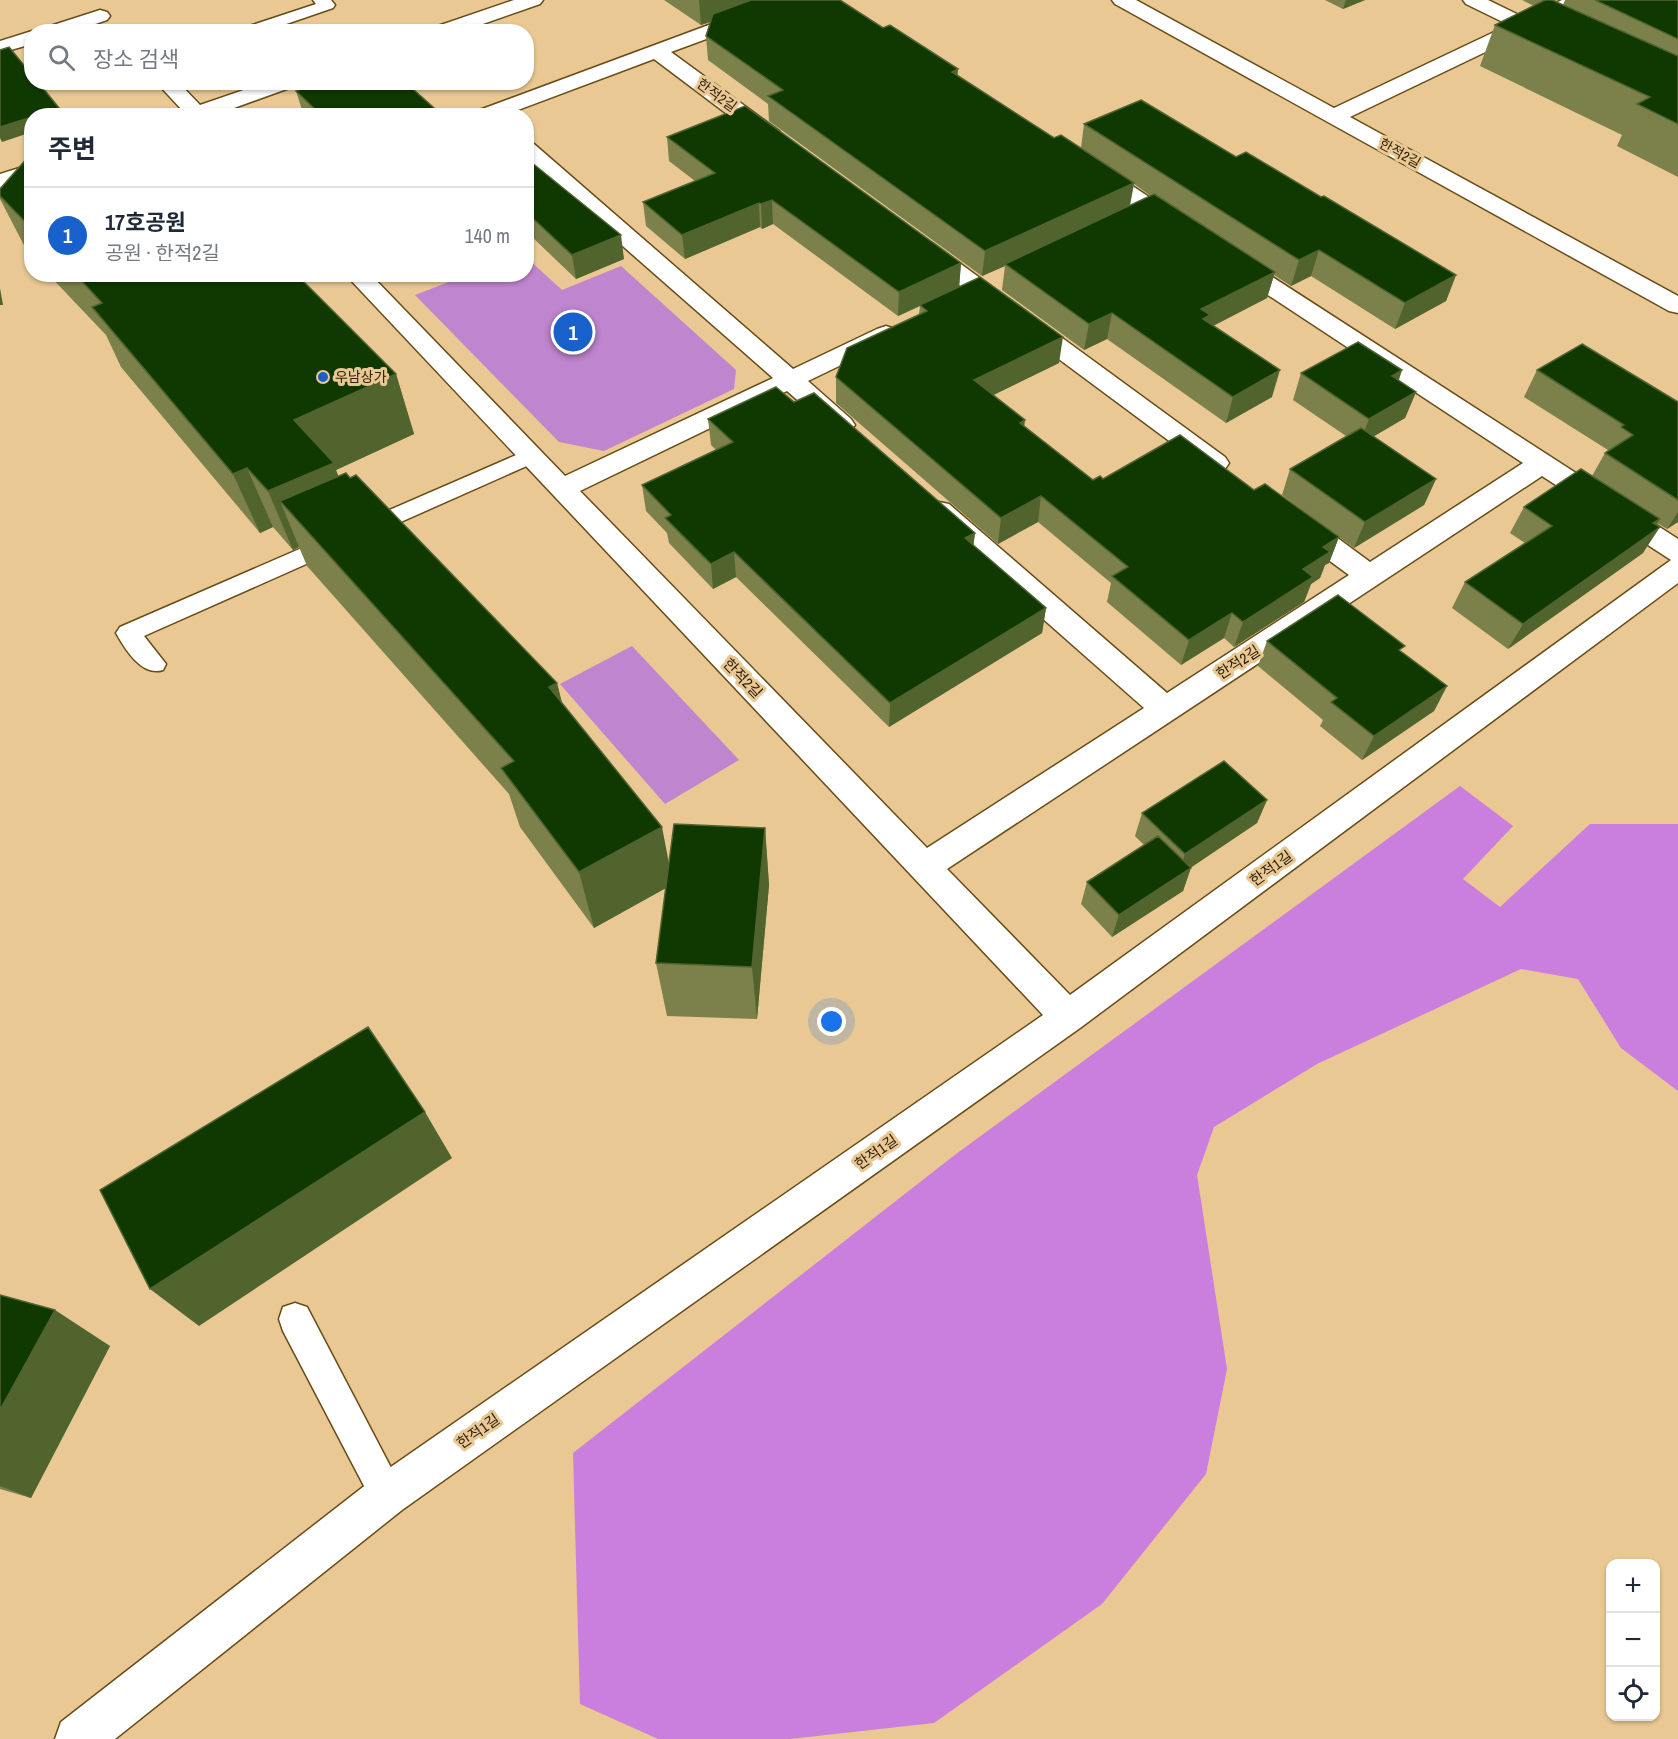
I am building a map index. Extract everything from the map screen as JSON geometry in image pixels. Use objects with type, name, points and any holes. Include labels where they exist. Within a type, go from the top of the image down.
[{"type":"street","points":[[84,0],[108,24]]},
{"type":"street","points":[[462,24],[533,0]]},
{"type":"street","points":[[504,108],[794,0]]},
{"type":"street","name":"한적2길","points":[[1122,0],[1678,306]]},
{"type":"street","points":[[1473,0],[1555,40]]},
{"type":"street","points":[[1334,116],[1577,0]]},
{"type":"street","points":[[76,24],[100,16]]},
{"type":"street","points":[[0,47],[24,40]]},
{"type":"street","name":"한적2길","points":[[656,51],[790,149]]},
{"type":"street","points":[[173,90],[189,108]]},
{"type":"street","points":[[215,108],[265,90]]},
{"type":"street","points":[[534,156],[862,443]]},
{"type":"street","points":[[1071,156],[1140,213],[1191,235]]},
{"type":"street","points":[[0,181],[24,173]]},
{"type":"street","points":[[904,233],[1237,478]]},
{"type":"street","points":[[1211,248],[1678,552]]},
{"type":"street","name":"한적2길","points":[[364,282],[1068,1017]]},
{"type":"street","points":[[561,489],[906,325]]},
{"type":"street","name":"한적2길","points":[[924,867],[1542,464]]},
{"type":"street","points":[[924,497],[1166,709]]},
{"type":"street","points":[[1284,513],[1370,576]]},
{"type":"street","name":"한적1길","points":[[78,1739],[387,1495],[1068,1017],[1678,568]]},
{"type":"lane","points":[[270,24],[327,5],[321,0]]},
{"type":"lane","points":[[154,663],[128,633],[530,456]]},
{"type":"lane","points":[[295,1319],[387,1495]]},
{"type":"shaded area","points":[[534,264],[562,290],[621,266],[736,370],[734,389],[604,451],[559,442],[415,295],[449,282],[534,282]]},
{"type":"shaded area","points":[[632,646],[739,760],[665,804],[560,684]]},
{"type":"shaded area","points":[[1460,786],[1513,826],[1463,879],[1500,907],[1590,824],[1678,824],[1678,1091],[1621,1048],[1578,979],[1521,969],[1317,1064],[1214,1127],[1197,1175],[1227,1369],[1206,1474],[1102,1604],[934,1723],[790,1739],[658,1739],[580,1704],[573,1453],[956,1154]]},
{"type":"building","points":[[751,0],[840,0],[883,28],[890,25],[958,69],[952,72],[1054,138],[1061,135],[1134,183],[985,251],[768,96],[783,90],[706,36],[713,14]]},
{"type":"building","points":[[1545,0],[1552,0],[1678,56],[1678,124],[1637,104],[1650,97],[1495,25]]},
{"type":"building","points":[[1595,0],[1678,0],[1678,39]]},
{"type":"building","points":[[9,47],[24,65],[24,90],[44,90],[59,108],[24,108],[24,120],[0,127],[0,50]]},
{"type":"building","points":[[414,90],[434,108],[314,108],[296,91]]},
{"type":"building","points":[[1141,100],[1236,157],[1246,152],[1456,275],[1405,303],[1319,250],[1299,260],[1084,124]]},
{"type":"building","points":[[745,106],[961,263],[899,292],[772,200],[759,203],[682,235],[643,202],[715,173],[667,137]]},
{"type":"building","points":[[24,162],[24,221],[0,196],[0,189]]},
{"type":"building","points":[[534,164],[621,235],[572,255],[534,219]]},
{"type":"building","points":[[1154,194],[1275,272],[1201,309],[1210,315],[1203,319],[1280,370],[1233,397],[1112,313],[1089,324],[1005,264]]},
{"type":"building","points":[[980,277],[1063,337],[974,380],[1025,420],[1020,423],[1093,480],[1100,476],[1103,479],[1180,435],[1254,490],[1265,484],[1339,537],[1323,547],[1330,552],[1303,569],[1313,577],[1243,622],[1232,613],[1189,640],[1112,576],[1128,567],[1041,496],[1001,518],[836,377],[847,348],[927,311],[920,305]]},
{"type":"building","points":[[82,282],[304,282],[396,374],[294,420],[334,463],[268,491],[247,468],[233,474],[92,307],[102,303]]},
{"type":"building","points":[[1358,342],[1402,370],[1392,376],[1416,392],[1369,419],[1301,373]]},
{"type":"building","points":[[1582,344],[1678,402],[1678,500],[1605,453],[1633,435],[1621,427],[1624,425],[1537,370]]},
{"type":"building","points":[[776,387],[794,402],[814,393],[975,533],[965,538],[1046,608],[890,703],[734,552],[711,564],[665,518],[671,515],[642,485],[733,442],[708,419]]},
{"type":"building","points":[[1361,428],[1436,479],[1365,522],[1290,469]]},
{"type":"building","points":[[1581,469],[1660,519],[1653,523],[1660,527],[1523,624],[1465,582],[1552,526],[1524,507]]},
{"type":"building","points":[[346,473],[350,478],[356,475],[557,683],[549,687],[662,827],[579,872],[501,768],[514,761],[280,501]]},
{"type":"building","points":[[1338,595],[1405,646],[1399,650],[1447,686],[1374,736],[1331,702],[1337,698],[1267,641]]},
{"type":"building","points":[[1224,761],[1267,800],[1185,854],[1142,813]]},
{"type":"building","points":[[674,824],[765,828],[752,967],[656,963]]},
{"type":"building","points":[[1158,836],[1191,868],[1119,915],[1087,882]]},
{"type":"building","points":[[368,1027],[425,1112],[150,1289],[100,1190]]},
{"type":"building","points":[[0,1295],[55,1310],[0,1410]]},
{"type":"place","name":"17호공원","points":[[573,332]]},
{"type":"place","name":"우남상가","points":[[323,377]]}]
